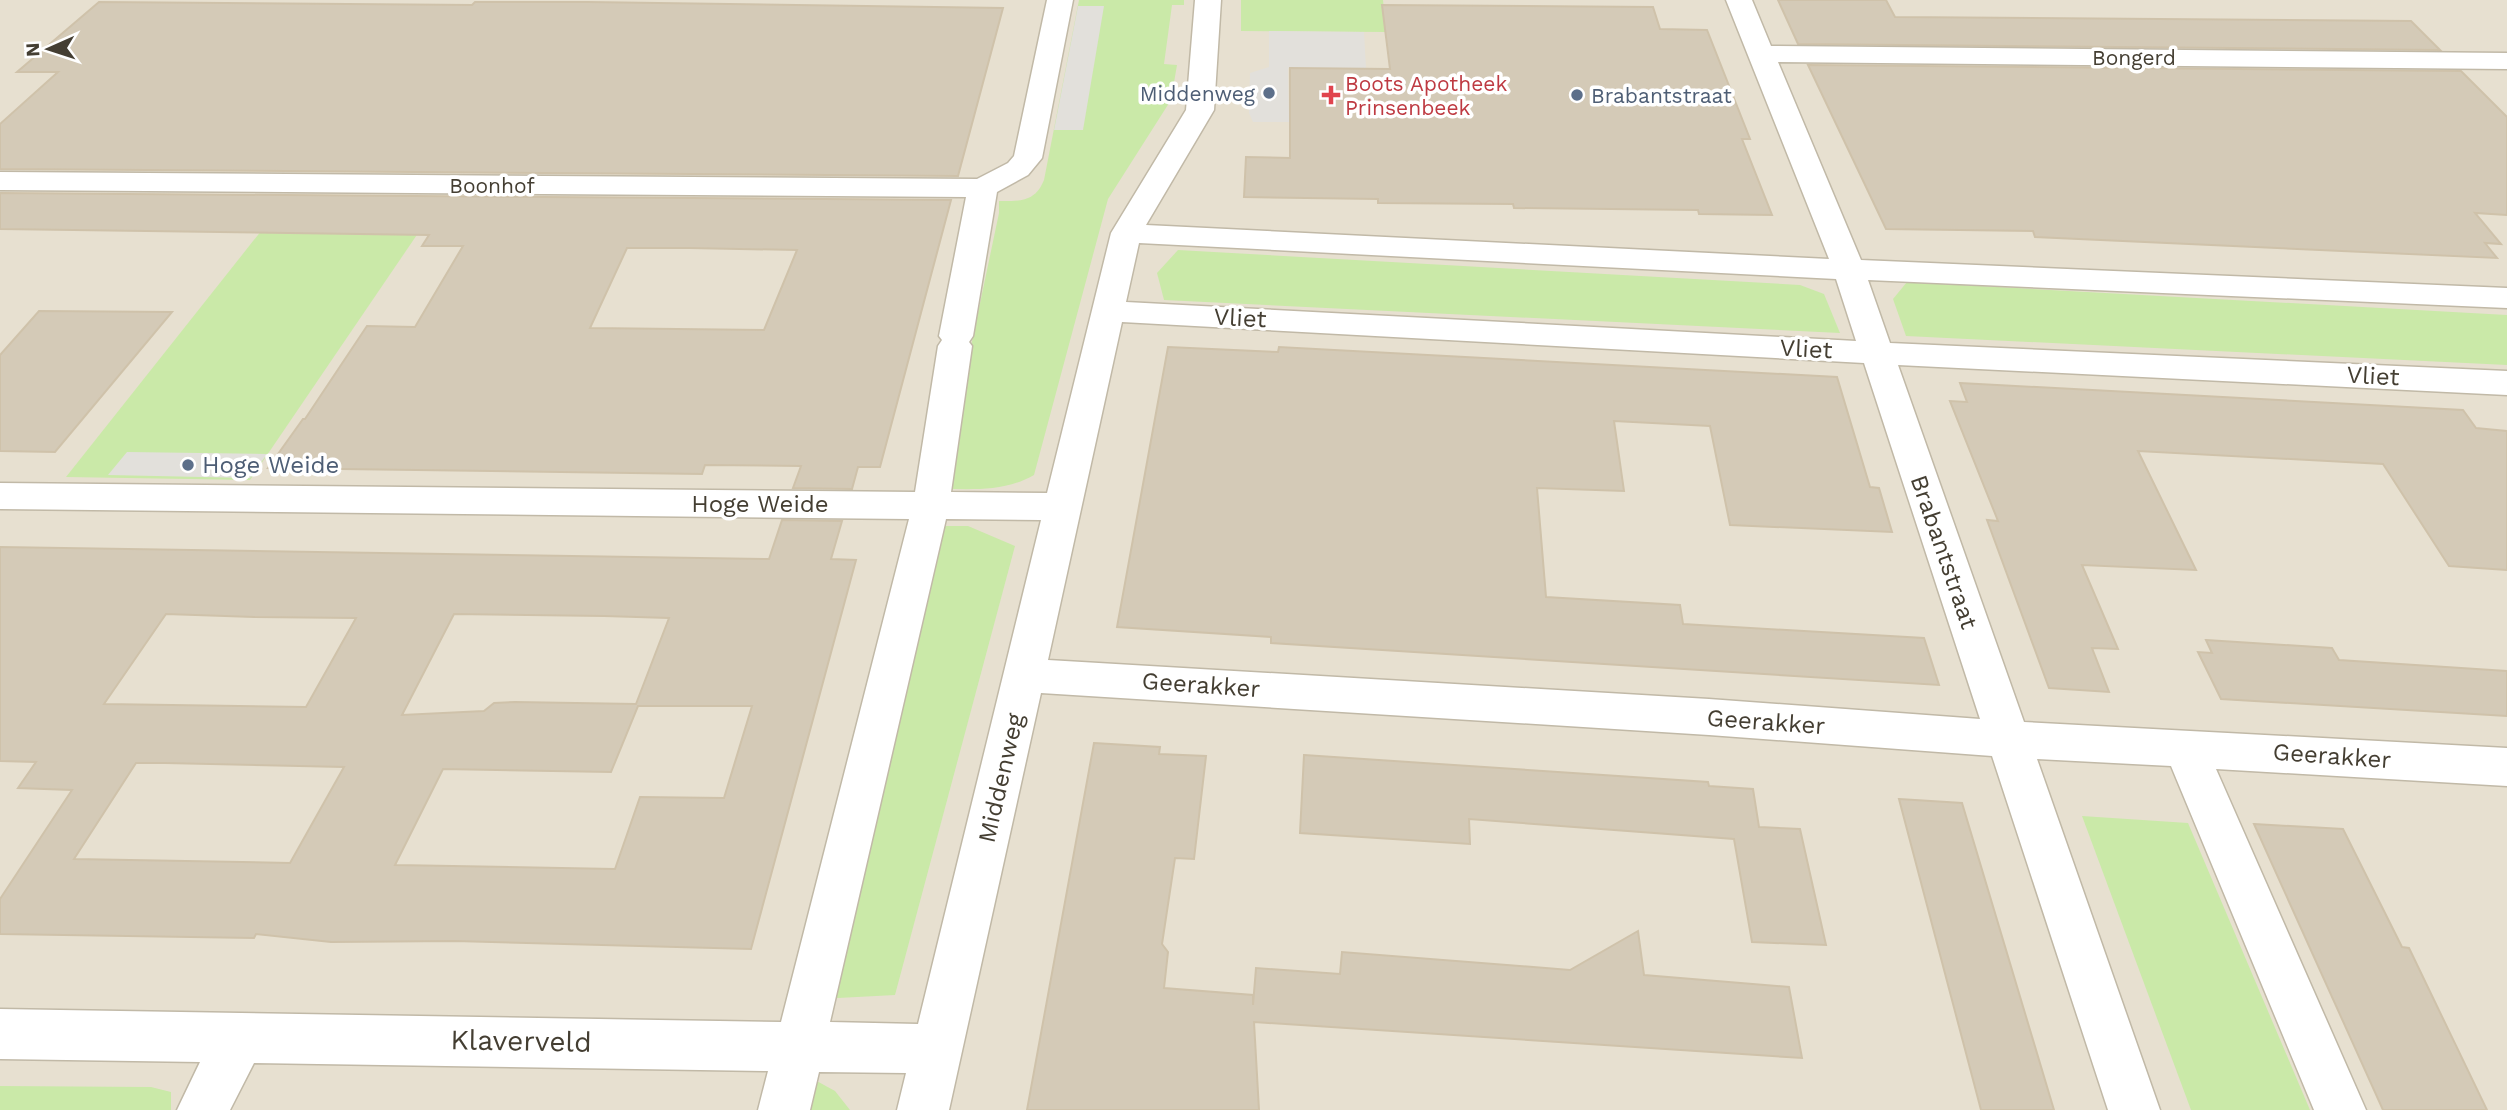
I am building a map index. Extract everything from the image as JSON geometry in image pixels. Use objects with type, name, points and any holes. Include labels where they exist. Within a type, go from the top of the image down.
[{"type":"street","points":[[784,1110],[931,505],[983,188],[1017,169],[1028,158],[1060,0]]},
{"type":"street","name":"Middenweg","points":[[923,1110],[1026,675],[1106,311],[1126,233],[1200,110],[1208,0]]},
{"type":"street","name":"Brabantstraat","points":[[1739,0],[1849,270],[2134,1110]]},
{"type":"street","name":"Bongerd","points":[[1761,54],[2507,61]]},
{"type":"street","name":"Boonhof","points":[[0,181],[983,188]]},
{"type":"street","points":[[1126,233],[1849,270],[2507,298]]},
{"type":"street","name":"Vliet","points":[[1106,311],[1877,353],[2507,383]]},
{"type":"street","name":"Hoge Weide","points":[[0,496],[931,505]]},
{"type":"street","points":[[931,505],[1062,507]]},
{"type":"street","name":"Geerakker","points":[[1026,675],[1723,718],[2010,739],[2507,767]]},
{"type":"street","points":[[2185,747],[2340,1110]]},
{"type":"street","name":"Klaverveld","points":[[0,1034],[801,1046]]},
{"type":"street","points":[[203,1110],[240,1037]]},
{"type":"street","points":[[801,1046],[938,1049]]},
{"type":"shaded area","points":[[0,0],[2507,0],[2507,1110],[0,1110]]},
{"type":"shaded area","name":"Middenweg","points":[[1078,6],[1104,6],[1083,130],[1054,130]]},
{"type":"shaded area","name":"Middenweg","points":[[1269,31],[1364,32],[1366,68],[1288,68],[1289,122],[1253,122],[1249,113],[1250,73],[1269,67]]},
{"type":"shaded area","name":"Hoge Weide","points":[[127,452],[267,454],[250,478],[108,475]]},
{"type":"green space","points":[[1079,0],[1184,0],[1184,5],[1172,5],[1164,64],[1177,65],[1171,100],[1108,199],[1034,475],[1000,487],[941,489],[999,213],[999,201],[1026,199],[1036,193],[1044,180]]},
{"type":"green space","points":[[1241,0],[1383,0],[1386,32],[1241,31]]},
{"type":"green space","points":[[288,197],[442,198],[250,480],[66,477]]},
{"type":"green space","points":[[1178,250],[1800,285],[1824,294],[1840,333],[1164,300],[1157,273]]},
{"type":"green space","points":[[1907,282],[2507,315],[2507,365],[1906,336],[1893,299]]},
{"type":"green space","points":[[933,526],[968,526],[1015,546],[895,995],[819,999]]},
{"type":"green space","points":[[2082,816],[2188,823],[2310,1110],[2191,1110]]},
{"type":"green space","points":[[813,1079],[835,1091],[850,1110],[795,1110]]},
{"type":"green space","points":[[0,1086],[151,1087],[171,1092],[171,1110],[0,1110]]},
{"type":"building","points":[[1778,0],[1886,0],[1895,17],[2411,21],[2440,50],[1798,44]]},
{"type":"building","points":[[99,2],[472,5],[475,2],[588,2],[1003,8],[958,176],[0,169],[0,124],[58,72],[17,72]]},
{"type":"building","points":[[1382,5],[1653,7],[1660,29],[1707,30],[1750,139],[1742,139],[1772,215],[1699,214],[1698,210],[1514,208],[1513,204],[1378,203],[1378,199],[1244,197],[1246,157],[1290,158],[1290,68],[1390,69]]},
{"type":"building","points":[[1808,65],[2461,71],[2507,117],[2507,215],[2475,213],[2501,244],[2485,243],[2497,258],[2035,237],[2033,231],[1886,229]]},
{"type":"building","points":[[0,193],[951,200],[880,467],[858,467],[852,489],[793,488],[801,466],[705,465],[702,474],[268,468],[305,419],[367,326],[415,327],[463,246],[422,246],[429,235],[0,229]],"holes":[[[627,248],[797,250],[764,330],[590,328]]]},
{"type":"building","points":[[39,311],[172,312],[55,452],[0,451],[0,355]]},
{"type":"building","points":[[1168,347],[1278,352],[1279,347],[1837,377],[1870,487],[1879,488],[1892,532],[1730,525],[1710,426],[1614,421],[1624,491],[1537,488],[1546,597],[1680,605],[1683,624],[1924,638],[1939,685],[1271,643],[1271,637],[1117,627]]},
{"type":"building","points":[[1960,383],[2463,410],[2476,428],[2507,431],[2507,570],[2449,566],[2383,464],[2138,451],[2196,570],[2082,565],[2118,649],[2092,648],[2109,692],[2049,688],[1987,520],[1998,521],[1950,401],[1967,402]]},
{"type":"building","points":[[782,520],[842,521],[831,559],[856,560],[751,949],[455,941],[331,942],[256,934],[254,938],[0,934],[0,899],[72,790],[18,788],[36,762],[0,761],[0,547],[769,559]],"holes":[[[166,614],[356,618],[306,707],[104,704]],[[454,614],[669,618],[636,704],[515,702],[494,703],[484,711],[402,715]],[[638,706],[752,706],[724,798],[640,797],[615,869],[395,865],[443,769],[611,772]],[[136,763],[344,767],[290,863],[74,859]]]},
{"type":"building","points":[[2206,640],[2332,648],[2339,660],[2507,671],[2507,716],[2221,699],[2198,652],[2212,653]]},
{"type":"building","points":[[1094,743],[1160,747],[1159,754],[1206,756],[1194,859],[1175,858],[1162,944],[1168,952],[1164,988],[1253,995],[1253,1005],[1256,968],[1340,974],[1342,952],[1570,970],[1638,931],[1644,975],[1789,987],[1802,1058],[1254,1022],[1259,1110],[1027,1110]]},
{"type":"building","points":[[1304,755],[1708,782],[1709,786],[1753,789],[1759,827],[1800,829],[1826,945],[1752,942],[1734,839],[1469,819],[1470,844],[1300,833]]},
{"type":"building","points":[[1899,799],[1962,803],[2054,1110],[1981,1110]]},
{"type":"building","points":[[2254,824],[2343,829],[2402,947],[2409,948],[2487,1110],[2383,1110]]},
{"type":"place","name":"Middenweg","points":[[1269,93]]},
{"type":"place","name":"Boots Apotheek Prinsenbeek","points":[[1331,95]]},
{"type":"place","name":"Brabantstraat","points":[[1577,95]]},
{"type":"place","name":"Hoge Weide","points":[[188,465]]}]
